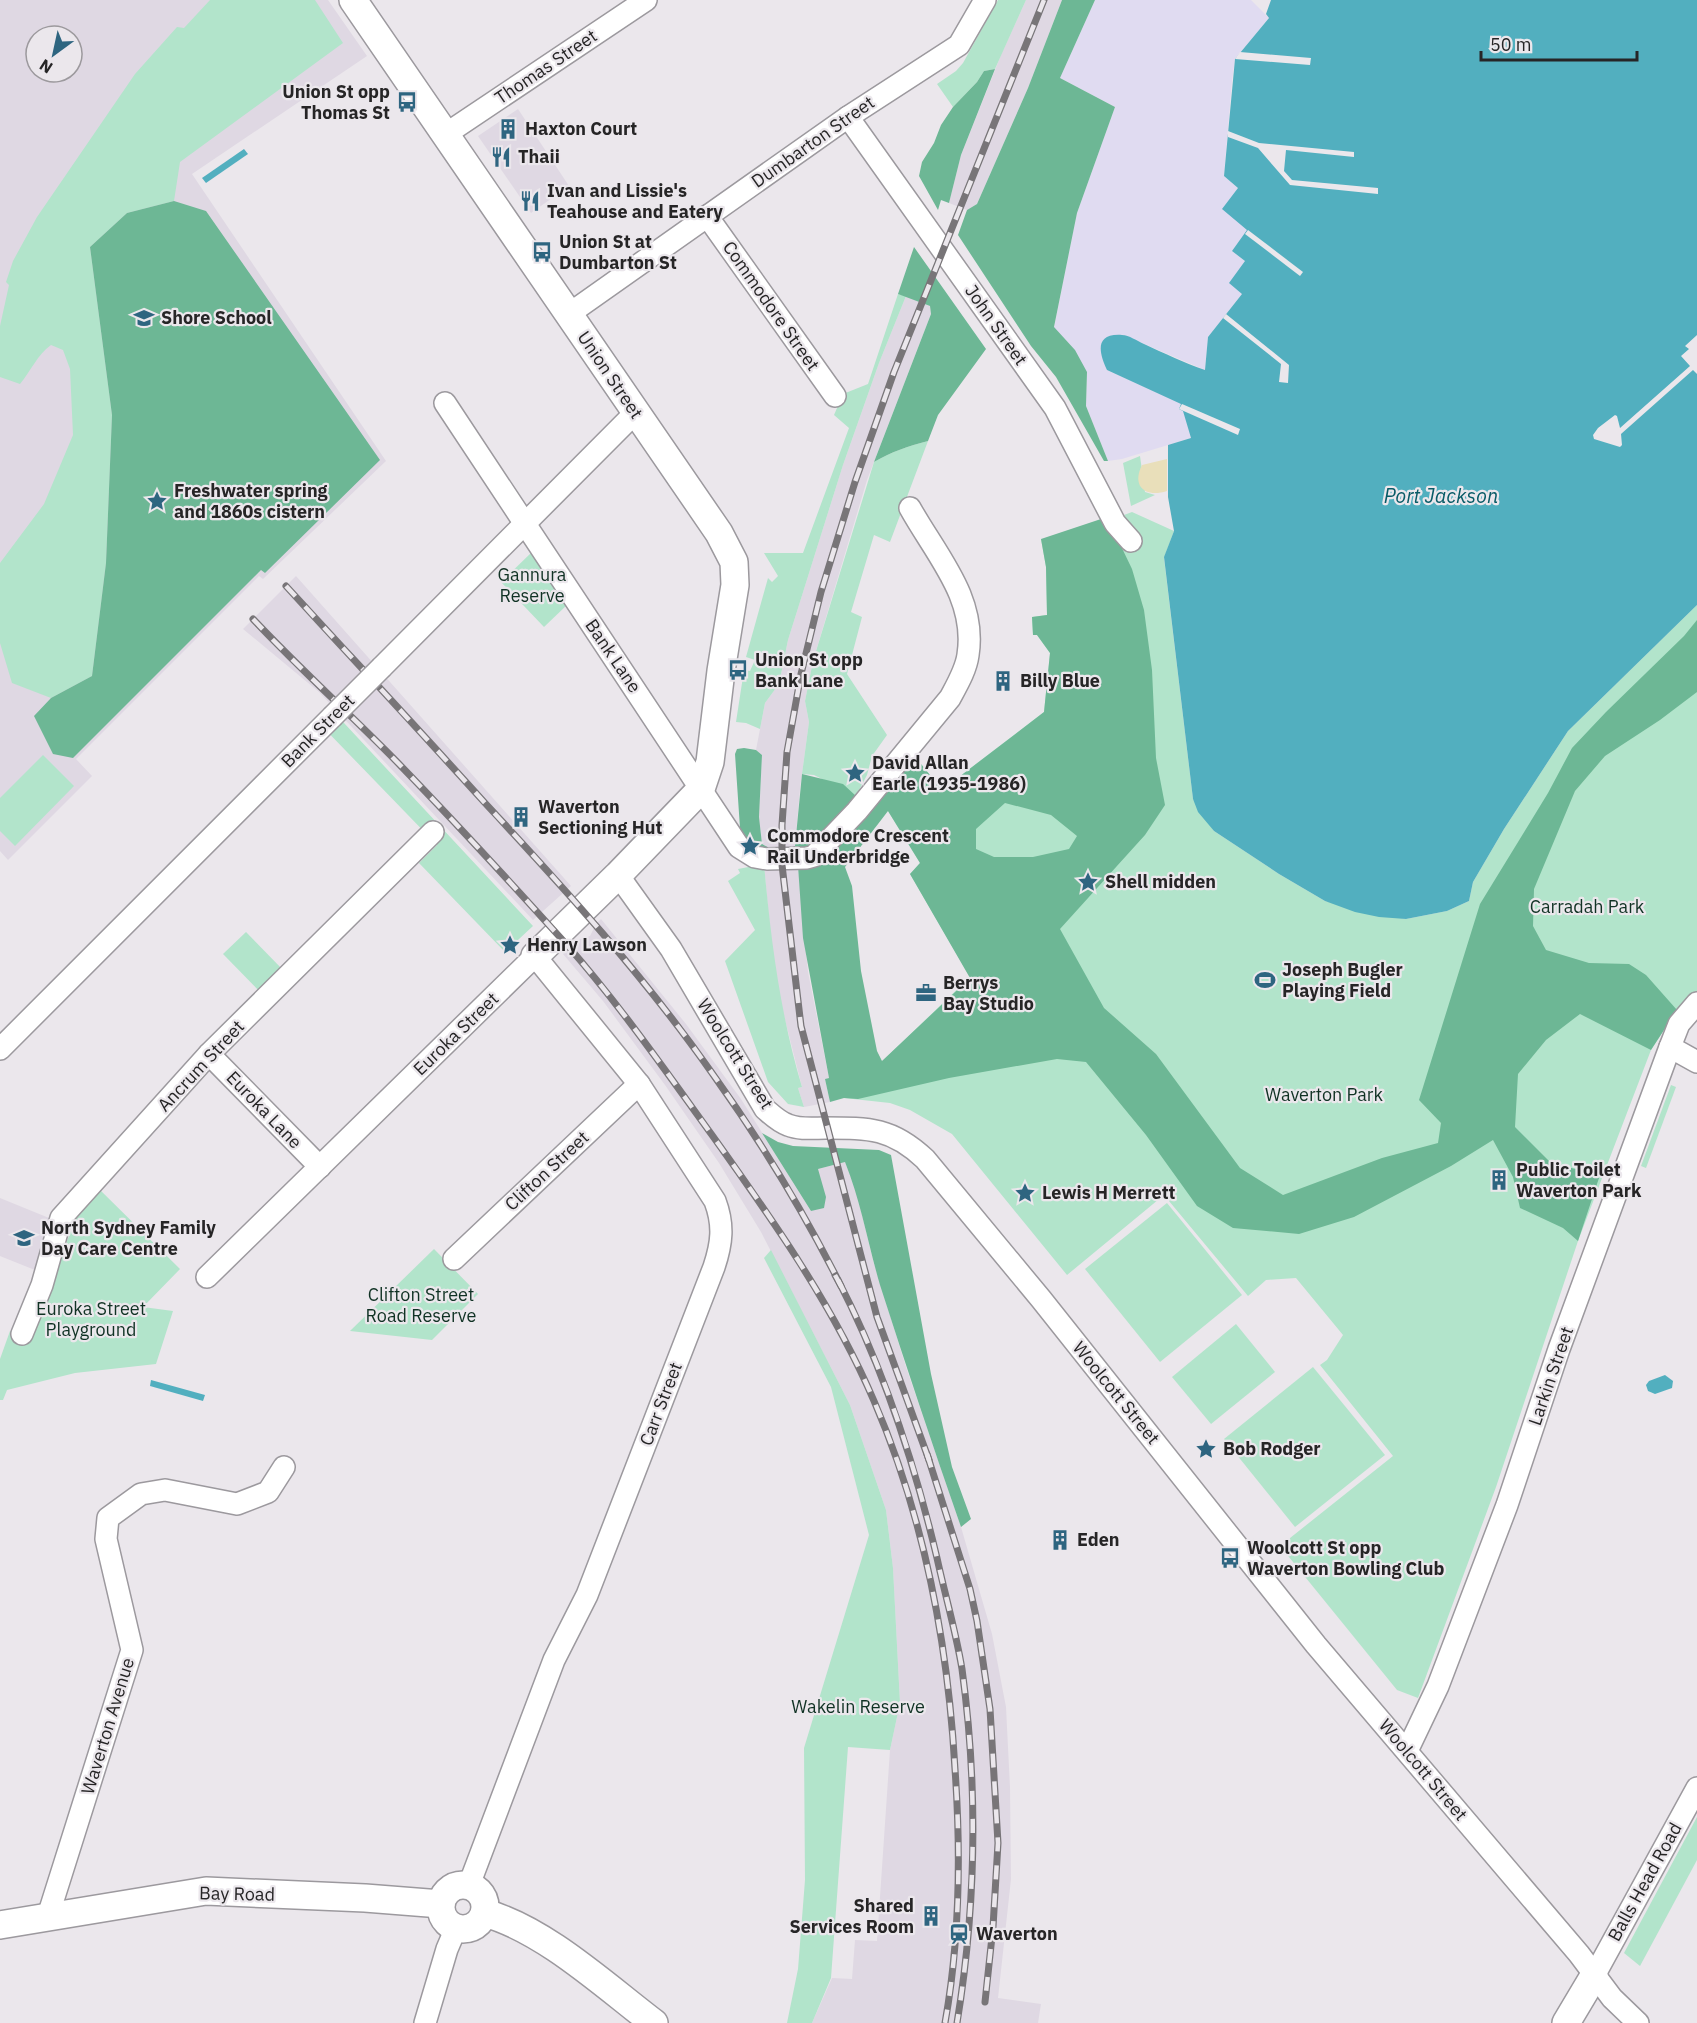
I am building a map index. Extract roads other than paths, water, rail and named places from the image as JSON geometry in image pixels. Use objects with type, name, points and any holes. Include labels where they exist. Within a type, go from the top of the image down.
[{"type":"street","name":"Union Street","points":[[353,0],[719,533],[734,562],[735,585],[721,671],[710,762],[701,789]]},
{"type":"street","name":"Thomas Street","points":[[446,134],[646,0]]},
{"type":"street","name":"Dumbarton Street","points":[[568,314],[848,117],[959,45],[986,0]]},
{"type":"street","name":"John Street","points":[[848,117],[1055,408],[1115,523],[1131,541]]},
{"type":"street","name":"Commodore Street","points":[[707,216],[835,396]]},
{"type":"street","name":"Bank Lane","points":[[446,403],[739,847],[755,856],[767,859],[814,856],[857,811],[950,698],[961,678],[968,656],[969,632],[965,606],[957,585],[910,508]]},
{"type":"street","name":"Bank Street","points":[[0,1049],[635,412]]},
{"type":"street","name":"Euroka Street","points":[[207,1277],[535,957],[701,789]]},
{"type":"street","name":"Ancrum Street","points":[[22,1334],[42,1285],[61,1218],[209,1054],[433,832]]},
{"type":"street","name":"Woolcott Street","points":[[618,875],[671,949],[765,1109],[788,1125],[800,1128],[865,1128],[883,1132],[898,1137],[926,1159],[1105,1379],[1316,1645],[1579,1954],[1612,1998],[1638,2023]]},
{"type":"street","name":"Carr Street","points":[[469,1886],[554,1660],[591,1584],[710,1278],[722,1238],[720,1215],[715,1201],[639,1084],[535,957]]},
{"type":"street","name":"Larkin Street","points":[[1407,1751],[1438,1686],[1507,1505],[1559,1349],[1670,1047],[1680,1023],[1697,1003]]},
{"type":"street","points":[[1670,1047],[1697,1062]]},
{"type":"street","name":"Euroka Lane","points":[[209,1054],[320,1167]]},
{"type":"street","name":"Clifton Street","points":[[454,1259],[639,1084]]},
{"type":"street","name":"Waverton Avenue","points":[[48,1916],[132,1650],[106,1539],[108,1518],[141,1494],[165,1490],[237,1504],[268,1492],[284,1467]]},
{"type":"street","name":"Balls Head Road","points":[[1594,1976],[1697,1788]]},
{"type":"street","points":[[462,1885],[481,1893],[486,1906],[482,1919],[471,1928],[456,1928],[444,1918],[441,1904],[448,1890],[462,1885]]},
{"type":"street","name":"Bay Road","points":[[0,1925],[206,1891],[441,1904]]},
{"type":"street","points":[[485,1913],[500,1917],[544,1939],[654,2023]]},
{"type":"street","points":[[425,2023],[447,1949],[456,1928]]},
{"type":"street","points":[[1566,2023],[1594,1976]]},
{"type":"water","name":"Port Jackson","points":[[1271,0],[1697,0],[1697,605],[1568,731],[1504,829],[1473,882],[1469,901],[1447,911],[1406,919],[1355,912],[1325,901],[1214,831],[1198,812],[1193,799],[1164,557],[1174,531],[1168,497],[1168,445],[1191,438],[1183,411],[1179,409],[1181,404],[1107,370],[1101,351],[1101,345],[1107,337],[1125,335],[1205,370],[1208,337],[1242,294],[1229,283],[1245,261],[1232,251],[1247,230],[1222,209],[1238,188],[1224,176],[1235,59],[1269,18],[1266,14]]},
{"type":"water","points":[[244,149],[248,154],[206,183],[202,178]]},
{"type":"water","points":[[1665,1375],[1673,1381],[1672,1388],[1655,1394],[1648,1391],[1646,1385],[1649,1381]]},
{"type":"water","points":[[151,1380],[205,1395],[203,1401],[150,1386]]},
{"type":"railway","points":[[929,1460],[877,1317],[801,1026],[782,865],[787,752],[801,674],[821,592],[855,482],[894,372],[1044,0]]},
{"type":"railway","points":[[286,586],[545,868],[659,1002],[712,1073],[764,1150],[797,1204],[841,1286],[835,1275]]},
{"type":"railway","points":[[253,619],[442,809],[505,876],[605,990],[677,1086],[779,1231],[821,1297],[858,1365],[892,1445],[920,1535],[931,1582],[946,1675],[955,1769],[958,1896],[954,1960],[945,2023]]},
{"type":"railway","points":[[838,1280],[870,1347],[908,1451],[928,1522],[962,1669],[971,1757],[973,1846],[968,1935],[957,2023]]},
{"type":"railway","points":[[927,1454],[970,1589],[990,1709],[998,1843],[993,1927],[985,2002]]},
{"type":"place","name":"Union St opp Thomas St","points":[[407,102]]},
{"type":"place","name":"Haxton Court","points":[[508,129]]},
{"type":"place","name":"Thaii","points":[[501,157]]},
{"type":"place","name":"Ivan and Lissie's Teahouse and Eatery","points":[[530,201]]},
{"type":"place","name":"Union St at Dumbarton St","points":[[542,252]]},
{"type":"place","name":"Shore School","points":[[144,318]]},
{"type":"place","name":"Freshwater spring and 1860s cistern","points":[[157,501]]},
{"type":"place","name":"Union St opp Bank Lane","points":[[738,670]]},
{"type":"place","name":"Billy Blue","points":[[1003,681]]},
{"type":"place","name":"David Allan Earle (1935-1986)","points":[[855,773]]},
{"type":"place","name":"Waverton Sectioning Hut","points":[[521,817]]},
{"type":"place","name":"Commodore Crescent Rail Underbridge","points":[[750,846]]},
{"type":"place","name":"Shell midden","points":[[1088,882]]},
{"type":"place","name":"Henry Lawson","points":[[510,945]]},
{"type":"place","name":"Joseph Bugler Playing Field","points":[[1265,980]]},
{"type":"place","name":"Berrys Bay Studio","points":[[926,993]]},
{"type":"place","name":"Public Toilet Waverton Park","points":[[1499,1180]]},
{"type":"place","name":"Lewis H Merrett","points":[[1025,1193]]},
{"type":"place","name":"North Sydney Family Day Care Centre","points":[[24,1238]]},
{"type":"place","name":"Bob Rodger","points":[[1206,1449]]},
{"type":"place","name":"Eden","points":[[1060,1540]]},
{"type":"place","name":"Woolcott St opp Waverton Bowling Club","points":[[1230,1558]]},
{"type":"place","name":"Shared Services Room","points":[[931,1916]]},
{"type":"place","name":"Waverton","points":[[959,1934]]},
{"type":"park label","name":"Gannura Reserve","points":[[532,585]]},
{"type":"park label","name":"Carradah Park","points":[[1587,907]]},
{"type":"park label","name":"Waverton Park","points":[[1324,1095]]},
{"type":"park label","name":"Clifton Street Road Reserve","points":[[421,1305]]},
{"type":"park label","name":"Euroka Street Playground","points":[[91,1319]]},
{"type":"park label","name":"Wakelin Reserve","points":[[858,1707]]}]
